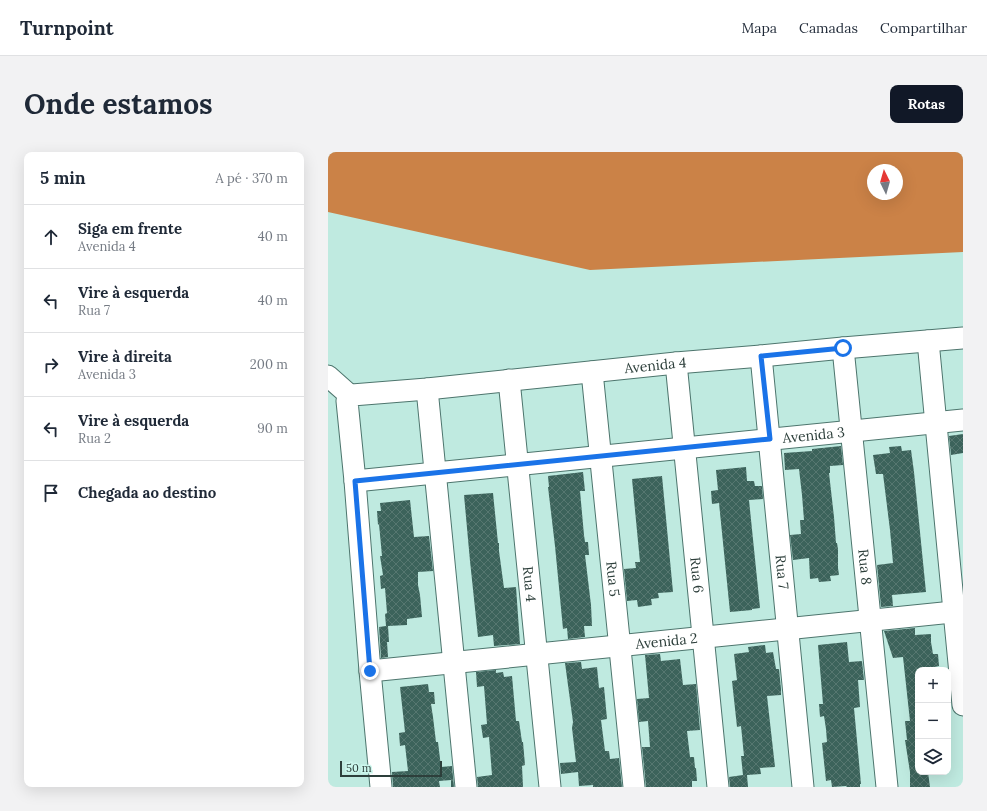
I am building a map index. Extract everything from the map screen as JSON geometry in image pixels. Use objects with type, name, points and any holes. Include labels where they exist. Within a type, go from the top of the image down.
[{"type":"street","name":"Avenida 4","points":[[349,397],[676,363],[963,338]]},
{"type":"street","points":[[928,341],[958,611],[963,705]]},
{"type":"street","name":"Rua 8","points":[[843,348],[887,787]]},
{"type":"street","name":"Rua 7","points":[[761,356],[803,787]]},
{"type":"street","name":"Rua 6","points":[[676,363],[718,787]]},
{"type":"street","name":"Rua 5","points":[[592,372],[634,787]]},
{"type":"street","points":[[328,376],[346,392],[349,397],[347,401],[381,787]]},
{"type":"street","name":"Rua 4","points":[[509,380],[550,787]]},
{"type":"street","points":[[427,389],[466,787]]},
{"type":"street","name":"Avenida 3","points":[[355,481],[963,420]]},
{"type":"street","name":"Avenida 2","points":[[370,671],[958,611]]},
{"type":"shaded area","points":[[328,152],[963,152],[963,252],[590,270],[328,212]]},
{"type":"building","points":[[963,434],[963,453],[951,455],[949,436]]},
{"type":"building","points":[[841,446],[843,465],[830,466],[829,473],[836,543],[838,549],[839,575],[830,576],[831,581],[819,582],[818,578],[810,579],[809,558],[793,560],[790,535],[801,534],[800,520],[804,520],[802,495],[799,469],[785,470],[784,453],[812,451],[812,449]]},
{"type":"building","points":[[901,446],[902,451],[911,450],[926,592],[892,595],[893,606],[881,607],[877,565],[893,563],[883,474],[876,474],[873,455],[890,453],[889,447]]},
{"type":"building","points":[[746,467],[747,481],[754,481],[755,486],[762,486],[763,499],[749,500],[760,608],[730,612],[719,503],[712,504],[711,491],[718,490],[716,470]]},
{"type":"building","points":[[583,472],[585,491],[580,491],[585,542],[588,542],[589,555],[585,555],[592,626],[584,626],[585,637],[568,639],[567,628],[563,629],[548,476]]},
{"type":"building","points":[[662,476],[673,592],[658,593],[659,598],[651,599],[652,605],[638,607],[637,600],[627,601],[624,569],[636,568],[635,562],[640,562],[632,479]]},
{"type":"building","points":[[493,493],[504,588],[516,587],[520,644],[494,646],[493,635],[478,637],[464,495]]},
{"type":"building","points":[[410,500],[414,537],[429,536],[433,571],[418,572],[422,617],[407,619],[407,625],[388,626],[388,657],[381,658],[379,627],[386,626],[385,614],[387,613],[385,588],[381,589],[380,576],[383,575],[380,556],[382,556],[377,511],[381,511],[380,503]]},
{"type":"building","points":[[915,628],[915,635],[931,634],[933,654],[938,654],[939,666],[915,667],[915,775],[928,775],[930,787],[910,787],[910,772],[905,740],[907,740],[905,721],[910,721],[903,657],[893,658],[884,631]]},
{"type":"building","points":[[847,642],[849,662],[862,661],[864,680],[858,680],[860,707],[854,708],[861,784],[860,787],[832,787],[831,780],[826,781],[822,743],[827,742],[824,716],[820,717],[819,704],[823,704],[818,645]]},
{"type":"building","points":[[765,645],[766,653],[773,652],[776,669],[779,669],[781,689],[781,695],[767,696],[775,767],[760,768],[761,774],[747,775],[748,787],[730,787],[729,777],[743,775],[741,756],[744,756],[741,726],[737,727],[732,681],[737,680],[734,654],[749,652],[748,647]]},
{"type":"building","points":[[660,654],[661,661],[680,659],[683,685],[696,684],[700,730],[687,731],[690,757],[694,757],[696,768],[697,781],[692,781],[692,787],[646,787],[642,747],[650,747],[648,721],[639,722],[637,699],[649,698],[645,655]]},
{"type":"building","points":[[581,662],[582,669],[597,667],[599,688],[604,687],[607,719],[601,720],[605,751],[609,751],[610,759],[619,758],[622,787],[593,787],[593,785],[579,786],[578,772],[561,774],[560,763],[576,762],[572,728],[573,722],[565,663]]},
{"type":"building","points":[[496,670],[496,673],[503,672],[504,677],[512,676],[516,721],[519,721],[523,742],[525,765],[522,766],[523,787],[478,787],[477,777],[492,775],[489,737],[483,738],[481,725],[487,724],[484,686],[477,687],[476,672]]},
{"type":"building","points":[[428,684],[429,692],[434,692],[435,704],[431,704],[441,767],[452,766],[454,787],[451,787],[451,780],[439,781],[440,787],[393,787],[392,772],[408,771],[405,745],[400,746],[399,733],[405,732],[400,687]]},
{"type":"route","points":[[370,671],[355,481],[770,439],[761,356],[843,348]]}]
